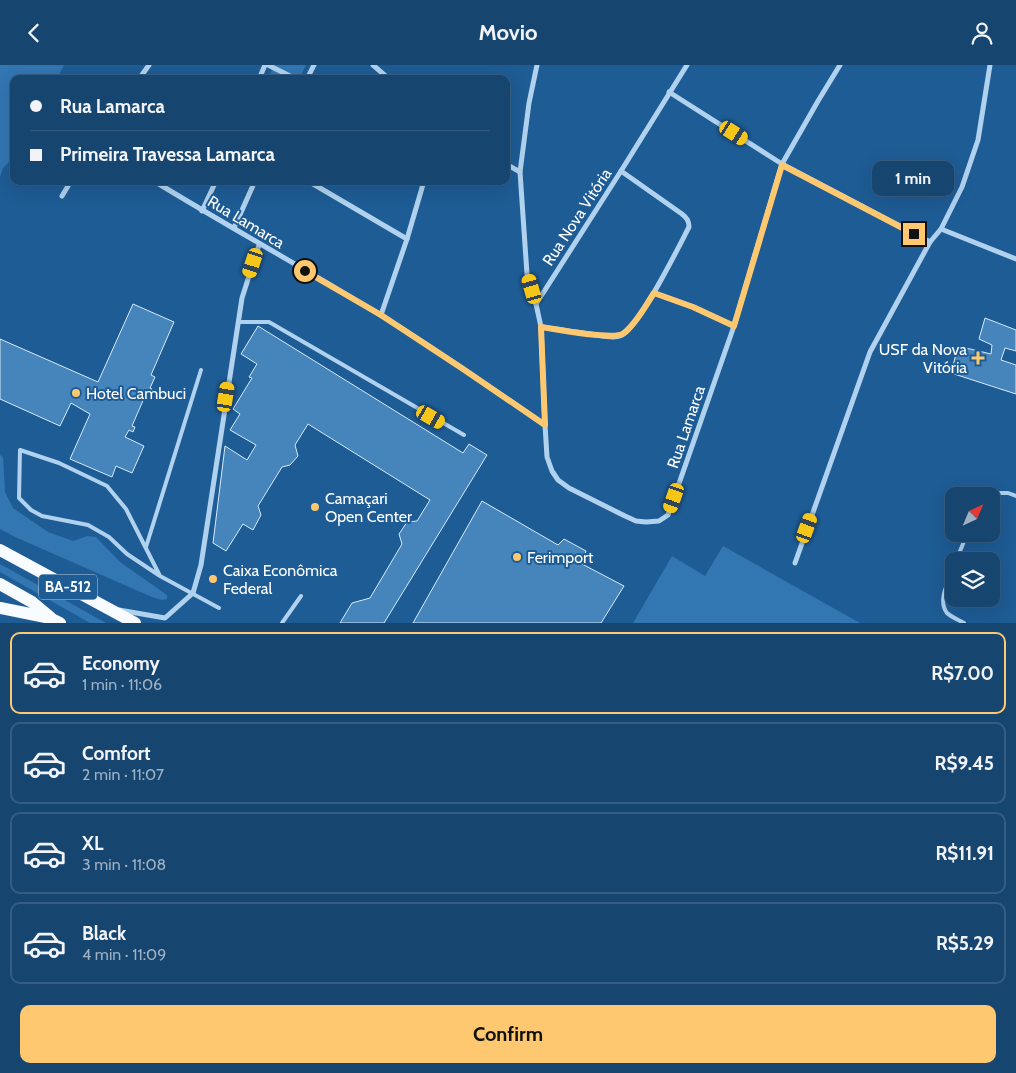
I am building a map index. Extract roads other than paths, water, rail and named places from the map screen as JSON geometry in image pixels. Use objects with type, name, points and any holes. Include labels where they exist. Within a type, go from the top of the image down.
[{"type":"main road","name":"BA-512","points":[[0,550],[135,623]]},
{"type":"main road","points":[[0,584],[32,602],[55,620]]},
{"type":"main road","name":"BA-512","points":[[0,608],[55,620]]},
{"type":"street","points":[[266,65],[287,75]]},
{"type":"street","points":[[373,65],[384,75]]},
{"type":"street","points":[[537,65],[529,103],[520,172],[527,274],[541,327],[545,425]]},
{"type":"street","name":"Rua Nova Vitória","points":[[536,304],[687,65]]},
{"type":"street","name":"Rua Lamarca","points":[[160,185],[234,228],[259,245],[381,315],[545,425],[548,457],[552,471],[558,480],[636,521],[659,521],[668,515],[734,326],[782,165],[840,65]]},
{"type":"street","points":[[795,563],[870,351],[930,242],[941,229],[962,187],[978,140],[990,65]]},
{"type":"street","points":[[670,92],[782,165],[930,242]]},
{"type":"street","points":[[510,166],[520,172]]},
{"type":"street","points":[[541,327],[607,336],[620,336],[625,333],[654,293],[689,227],[686,217],[621,171]]},
{"type":"street","points":[[62,196],[69,185]]},
{"type":"street","points":[[202,211],[214,185]]},
{"type":"street","points":[[234,228],[253,185]]},
{"type":"street","points":[[315,185],[407,239]]},
{"type":"street","points":[[381,315],[423,185]]},
{"type":"street","points":[[941,229],[1016,259]]},
{"type":"street","points":[[106,607],[165,618],[193,593],[204,548],[242,298],[259,245]]},
{"type":"street","points":[[654,293],[693,307],[734,326]]},
{"type":"lane","points":[[238,322],[269,321],[464,435]]},
{"type":"lane","points":[[146,548],[201,370]]},
{"type":"lane","points":[[160,576],[126,509],[107,486],[59,463],[20,450],[19,498],[31,510],[42,516],[88,525],[109,537],[127,554],[160,576],[219,608]]},
{"type":"lane","points":[[1000,493],[1016,496]]},
{"type":"lane","points":[[945,590],[942,605],[948,614],[964,623]]},
{"type":"lane","points":[[282,623],[301,596]]},
{"type":"place","name":"USF da Nova Vitória","points":[[978,358]]},
{"type":"place","name":"Hotel Cambuci","points":[[76,393]]},
{"type":"place","name":"Camaçari Open Center","points":[[315,507]]},
{"type":"place","name":"Ferimport","points":[[517,557]]},
{"type":"place","name":"Caixa Econômica Federal","points":[[213,579]]}]
